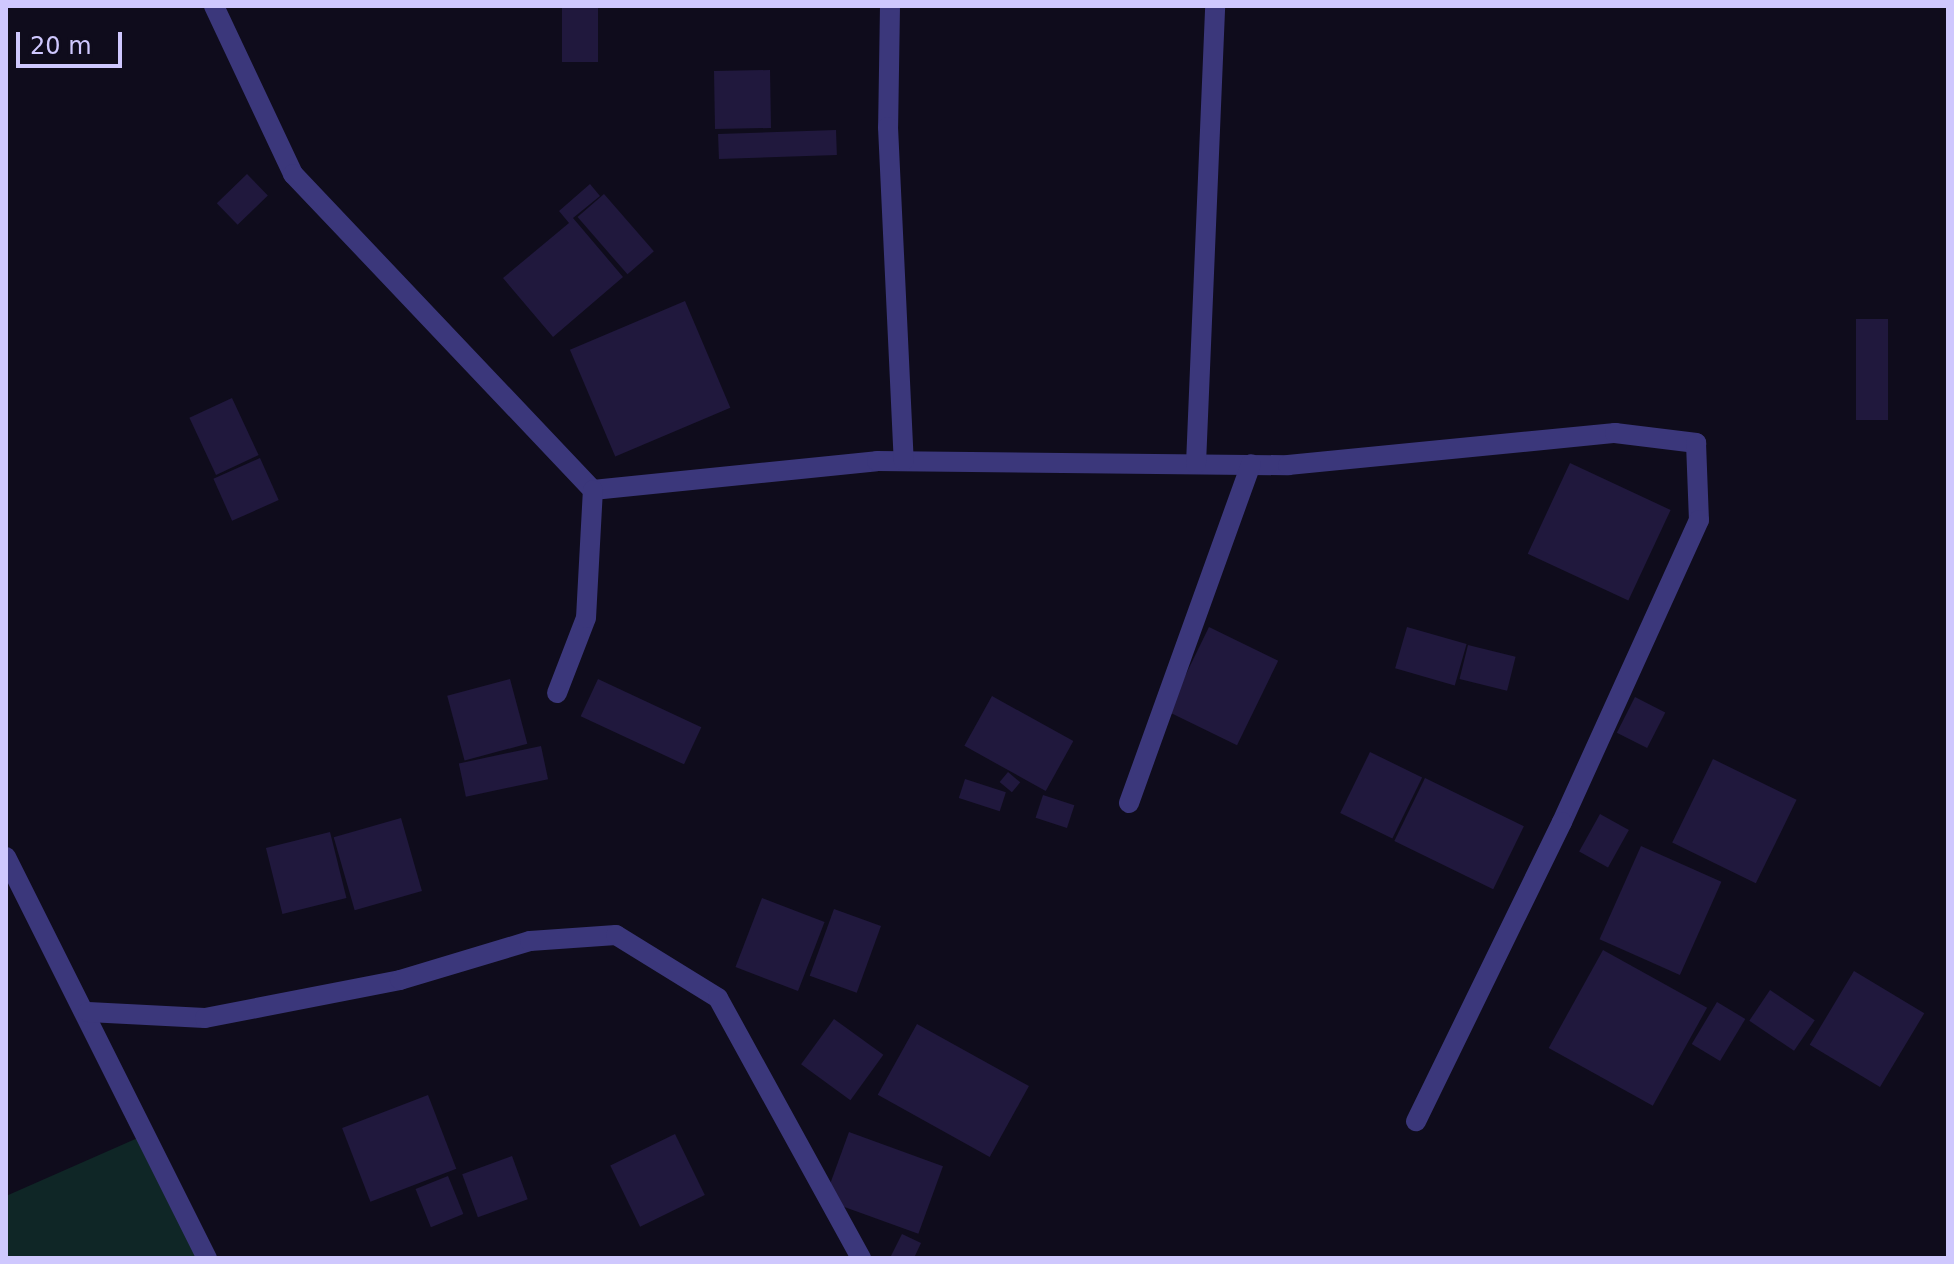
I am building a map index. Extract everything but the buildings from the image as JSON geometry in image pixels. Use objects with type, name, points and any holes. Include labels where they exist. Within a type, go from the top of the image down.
[{"type":"street","points":[[214,6],[293,174],[593,490],[586,618],[557,693]]},
{"type":"street","points":[[890,6],[888,127],[904,461]]},
{"type":"street","points":[[1196,464],[1215,6]]},
{"type":"street","points":[[593,490],[904,461],[1251,464],[1615,433],[1696,443],[1699,520],[1562,822],[1416,1121]]},
{"type":"street","points":[[1129,803],[1251,464]]},
{"type":"street","points":[[6,857],[88,1012],[207,1258]]},
{"type":"street","points":[[88,1012],[205,1018],[400,980],[530,941],[616,935],[718,998],[861,1258]]},
{"type":"green space","points":[[149,1133],[207,1258],[6,1258],[6,1196]]}]
